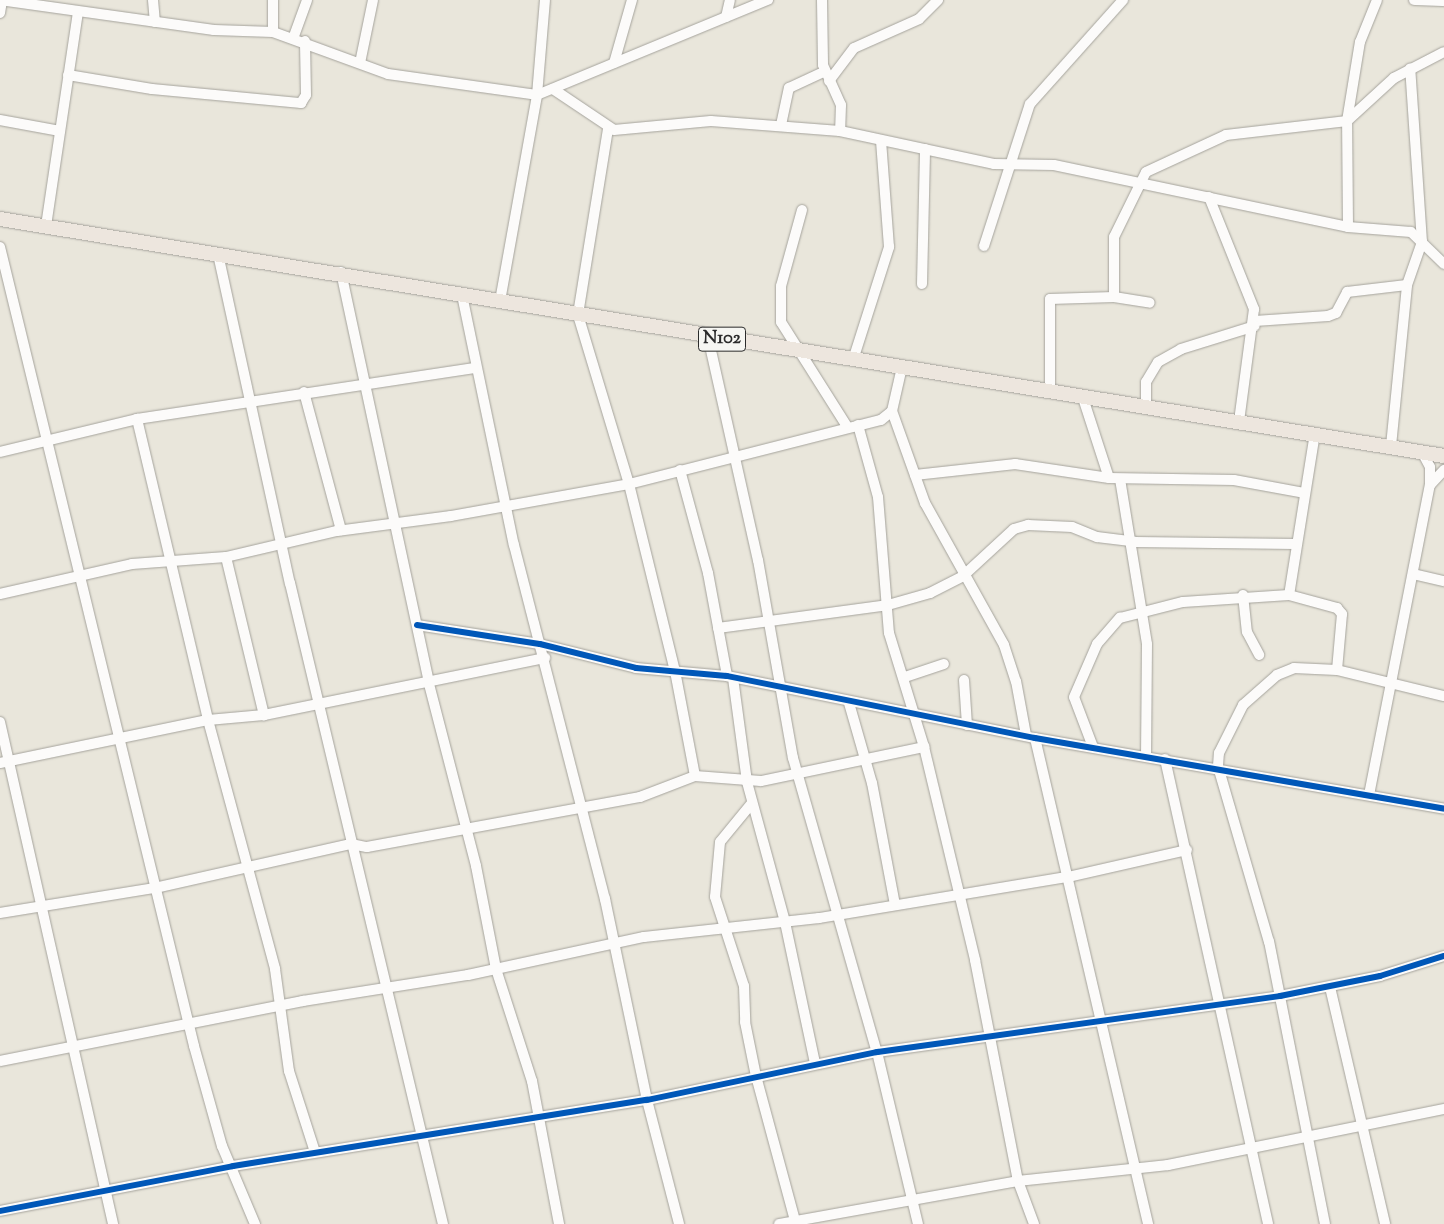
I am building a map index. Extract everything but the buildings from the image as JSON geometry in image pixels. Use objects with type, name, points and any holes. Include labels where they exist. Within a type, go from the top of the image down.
[{"type":"main road","name":"N102","points":[[0,219],[341,272],[462,295],[708,337],[902,367],[1083,398],[1315,433],[1444,456]]},
{"type":"street","points":[[0,13],[1,0],[155,22],[274,32],[294,36],[403,78],[537,95],[768,0]]},
{"type":"street","points":[[153,0],[155,22]]},
{"type":"street","points":[[273,0],[274,32]]},
{"type":"street","points":[[294,36],[307,0]]},
{"type":"street","points":[[360,63],[373,0]]},
{"type":"street","points":[[500,301],[537,95],[545,0]]},
{"type":"street","points":[[614,63],[632,0]]},
{"type":"street","points":[[726,17],[730,0]]},
{"type":"street","points":[[822,0],[827,77],[841,105],[840,131]]},
{"type":"street","points":[[781,125],[789,88],[827,77],[854,48],[918,20],[938,0]]},
{"type":"street","points":[[984,246],[1030,104],[1123,0]]},
{"type":"street","points":[[1348,227],[1347,121],[1360,42],[1377,0]]},
{"type":"street","points":[[1414,0],[1444,2]]},
{"type":"street","points":[[46,226],[78,11]]},
{"type":"street","points":[[68,75],[152,89],[301,103],[306,94],[304,41]]},
{"type":"street","points":[[1114,297],[1114,237],[1138,184],[1146,172],[1226,135],[1347,121],[1410,68],[1444,52]]},
{"type":"street","points":[[1391,446],[1407,286],[1422,242],[1410,68]]},
{"type":"street","points":[[553,89],[608,129],[624,131],[711,121],[840,131],[1009,165],[1038,163],[1348,227],[1411,232],[1444,264]]},
{"type":"street","points":[[0,120],[60,131]]},
{"type":"street","points":[[608,129],[578,315],[629,484],[675,671],[695,776]]},
{"type":"street","points":[[853,360],[889,247],[881,140]]},
{"type":"street","points":[[922,284],[925,149]]},
{"type":"street","points":[[1210,198],[1250,298],[1255,324],[1239,421]]},
{"type":"street","points":[[802,210],[779,304],[785,332],[853,426],[875,478],[891,640],[904,677],[924,748],[992,1038],[1018,1181],[1034,1224]]},
{"type":"street","points":[[0,247],[11,300],[83,575],[119,737],[190,1025],[222,1146],[233,1166],[255,1224]]},
{"type":"street","points":[[218,254],[351,844],[443,1224]]},
{"type":"street","points":[[341,272],[429,684],[465,828],[496,969],[539,1114],[559,1224]]},
{"type":"street","points":[[1146,407],[1146,382],[1158,362],[1181,348],[1255,324],[1328,316],[1336,313],[1347,292],[1407,286]]},
{"type":"street","points":[[462,295],[506,506],[540,644],[546,658],[580,808],[615,944],[647,1100],[679,1224]]},
{"type":"street","points":[[1050,392],[1050,299],[1114,297],[1150,303]]},
{"type":"street","points":[[0,302],[11,300]]},
{"type":"street","points":[[708,337],[770,624],[780,689],[798,771],[877,1052],[918,1224]]},
{"type":"street","points":[[902,367],[892,411],[915,476],[962,576],[1004,645],[1016,681],[1103,1020],[1148,1224]]},
{"type":"street","points":[[0,452],[49,443],[93,427],[138,419],[304,392],[476,368]]},
{"type":"street","points":[[304,392],[341,530]]},
{"type":"street","points":[[1083,398],[1109,478]]},
{"type":"street","points":[[0,594],[83,575],[172,558],[226,557],[282,542],[341,530],[395,524],[629,484],[732,455],[881,420],[892,411]]},
{"type":"street","points":[[138,419],[172,558],[208,720],[248,866],[280,1005],[289,1071],[315,1152]]},
{"type":"street","points":[[1289,595],[1295,544],[1315,433]]},
{"type":"street","points":[[1369,795],[1393,683],[1430,485],[1430,466],[1422,452]]},
{"type":"street","points":[[915,476],[1015,464],[1109,478],[1234,480],[1304,493]]},
{"type":"street","points":[[680,470],[695,515],[730,677],[746,782],[785,922],[815,1063]]},
{"type":"street","points":[[1430,485],[1444,470]]},
{"type":"street","points":[[1120,478],[1127,540],[1147,644],[1146,756]]},
{"type":"street","points":[[718,628],[770,624],[888,605],[938,590],[962,576],[1019,526],[1072,527],[1097,537],[1127,540],[1295,544]]},
{"type":"street","points":[[226,557],[264,715]]},
{"type":"street","points":[[1413,574],[1444,581]]},
{"type":"street","points":[[1243,595],[1248,632],[1259,655]]},
{"type":"street","points":[[1093,747],[1074,697],[1078,682],[1105,633],[1120,618],[1139,610],[1243,595],[1289,595],[1337,608],[1342,614],[1337,670]]},
{"type":"street","points":[[417,625],[540,644],[636,668],[730,677],[849,703],[967,725],[1146,756],[1218,766],[1444,809]]},
{"type":"street","points":[[4,762],[208,720],[264,715],[319,702],[429,684],[546,658]]},
{"type":"street","points":[[904,677],[944,664]]},
{"type":"street","points":[[1325,1224],[1280,996],[1218,766],[1219,752],[1240,712],[1259,689],[1294,668],[1337,670],[1444,696]]},
{"type":"street","points":[[964,680],[967,725]]},
{"type":"street","points":[[849,703],[866,758],[895,905]]},
{"type":"street","points":[[0,722],[4,762],[43,907],[113,1224]]},
{"type":"street","points":[[0,913],[155,888],[351,844],[367,847],[649,795],[695,776],[746,782],[924,748]]},
{"type":"street","points":[[1166,759],[1187,850],[1217,1004],[1253,1147],[1268,1224]]},
{"type":"street","points":[[752,803],[734,822],[717,853],[714,897],[721,927],[744,986],[756,1076],[796,1223]]},
{"type":"street","points":[[0,1061],[190,1025],[280,1005],[496,969],[615,944],[721,927],[785,922],[1068,878],[1187,850]]},
{"type":"street","points":[[0,1211],[233,1166],[539,1114],[647,1100],[815,1063],[877,1052],[992,1038],[1103,1020],[1280,996],[1330,987],[1444,956]]},
{"type":"street","points":[[1330,987],[1385,1224]]},
{"type":"street","points":[[779,1224],[796,1223],[913,1197],[1018,1181],[1135,1170],[1363,1128],[1444,1109]]},
{"type":"cycle path","points":[[417,625],[540,644],[636,668],[727,676],[1035,738],[1444,809]]},
{"type":"cycle path","points":[[0,1211],[233,1166],[647,1100],[877,1052],[1280,996],[1380,976],[1444,956]]}]
